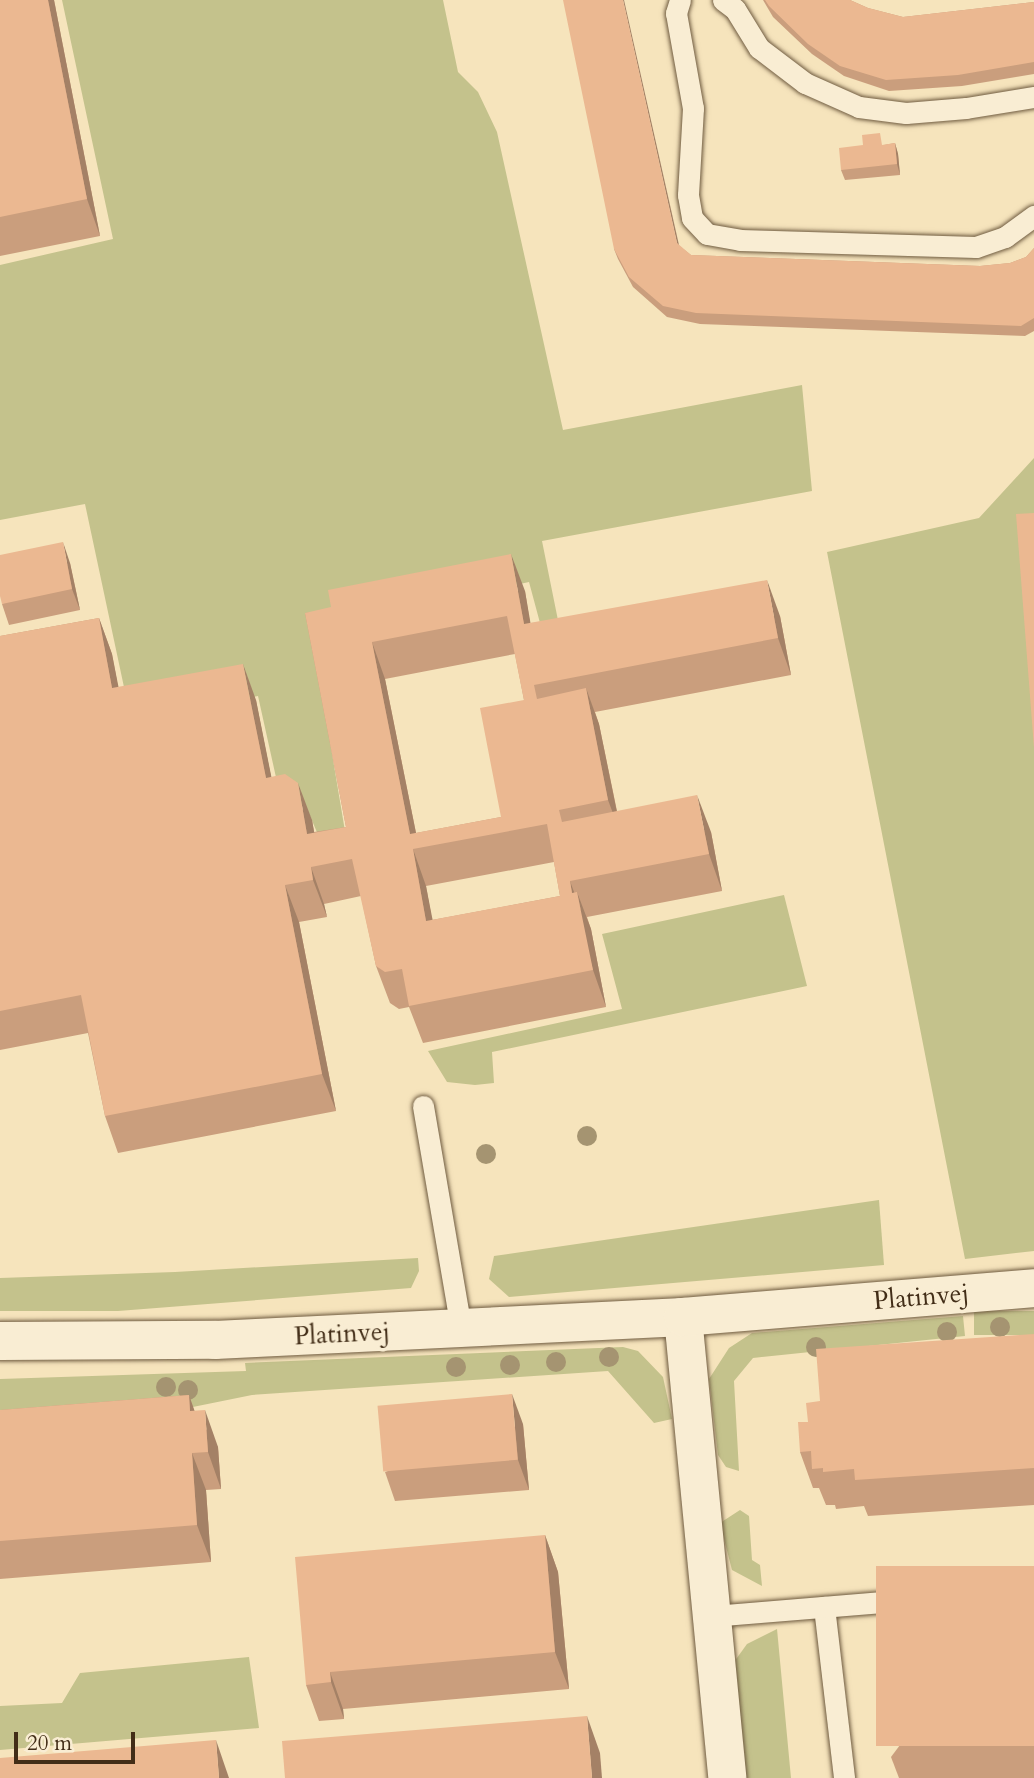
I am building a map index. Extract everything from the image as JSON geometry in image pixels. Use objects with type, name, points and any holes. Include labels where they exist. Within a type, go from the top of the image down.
[{"type":"street","name":"Platinvej","points":[[0,1341],[215,1340],[683,1317],[1034,1287]]},
{"type":"street","points":[[683,1317],[727,1778]]},
{"type":"lane","points":[[680,0],[676,13],[693,108],[688,195],[692,218],[707,234],[740,240],[976,247],[1006,237],[1034,216]]},
{"type":"lane","points":[[723,0],[735,9],[759,48],[805,82],[859,107],[906,113],[966,108],[1034,97]]},
{"type":"lane","points":[[423,1106],[461,1328]]},
{"type":"lane","points":[[712,1616],[929,1598]]},
{"type":"lane","points":[[824,1607],[844,1778]]},
{"type":"shaded area","points":[[62,0],[443,0],[458,72],[478,92],[497,132],[563,430],[802,385],[812,491],[542,541],[563,645],[547,649],[529,582],[311,628],[349,855],[327,856],[305,804],[283,809],[258,696],[131,720],[85,504],[0,520],[0,265],[113,239]]},
{"type":"shaded area","points":[[1034,458],[1034,1251],[965,1259],[827,552],[979,518]]},
{"type":"shaded area","points":[[784,895],[807,986],[492,1052],[494,1083],[475,1085],[447,1082],[428,1051],[622,1009],[602,934]]},
{"type":"shaded area","points":[[879,1200],[884,1265],[509,1297],[489,1279],[494,1256]]},
{"type":"shaded area","points":[[418,1258],[419,1271],[411,1288],[118,1311],[0,1311],[0,1278],[175,1272]]},
{"type":"shaded area","points":[[974,1311],[1034,1311],[1034,1335],[974,1335]]},
{"type":"shaded area","points":[[963,1316],[965,1336],[753,1358],[734,1381],[739,1471],[726,1467],[718,1455],[709,1379],[729,1348],[752,1333]]},
{"type":"shaded area","points":[[623,1347],[638,1351],[663,1377],[672,1419],[654,1423],[608,1371],[252,1395],[178,1410],[0,1414],[0,1379],[246,1371],[245,1363]]},
{"type":"shaded area","points":[[740,1510],[749,1516],[752,1560],[760,1565],[762,1586],[732,1570],[720,1523]]},
{"type":"shaded area","points":[[777,1629],[791,1778],[742,1778],[734,1662],[747,1644]]},
{"type":"shaded area","points":[[249,1657],[259,1728],[0,1750],[0,1706],[62,1703],[80,1673]]},
{"type":"building","points":[[0,0],[48,0],[87,199],[0,217]]},
{"type":"building","points":[[563,0],[623,0],[677,243],[691,255],[980,266],[1010,263],[1026,257],[1034,248],[1034,318],[1021,326],[696,313],[663,306],[629,277],[614,249]]},
{"type":"building","points":[[765,0],[850,0],[868,8],[903,17],[1034,2],[1034,62],[958,75],[886,80],[840,66],[808,44]]},
{"type":"building","points":[[880,133],[882,145],[895,143],[897,164],[841,170],[839,148],[863,145],[862,135]]},
{"type":"building","points":[[1034,513],[1034,748],[1016,514]]},
{"type":"building","points":[[63,542],[72,589],[2,604],[0,555]]},
{"type":"building","points":[[511,554],[524,624],[767,580],[778,638],[534,685],[537,699],[586,688],[608,800],[559,810],[562,822],[697,795],[709,854],[570,881],[572,893],[577,892],[593,970],[409,1006],[402,969],[385,972],[376,966],[352,859],[311,867],[313,880],[285,885],[322,1074],[105,1116],[81,995],[0,1011],[0,636],[99,618],[112,688],[243,664],[266,778],[285,774],[298,783],[307,834],[346,827],[305,613],[331,607],[328,590]],"holes":[[[507,616],[524,700],[480,708],[501,817],[410,834],[372,642]],[[547,824],[560,896],[426,921],[413,849]]]},
{"type":"building","points":[[1034,1334],[1034,1468],[855,1480],[854,1469],[823,1472],[823,1468],[812,1469],[811,1451],[800,1452],[798,1422],[808,1422],[806,1403],[820,1401],[816,1349]]},
{"type":"building","points":[[512,1394],[518,1460],[383,1472],[378,1406]]},
{"type":"building","points":[[189,1395],[190,1411],[205,1410],[208,1452],[192,1453],[197,1525],[0,1541],[0,1410]]},
{"type":"building","points":[[545,1535],[555,1652],[330,1672],[331,1682],[306,1685],[295,1557]]},
{"type":"building","points":[[876,1566],[1034,1566],[1034,1746],[876,1746]]},
{"type":"building","points":[[587,1716],[592,1778],[285,1778],[282,1741]]},
{"type":"building","points":[[216,1740],[219,1778],[0,1778],[0,1758]]}]
